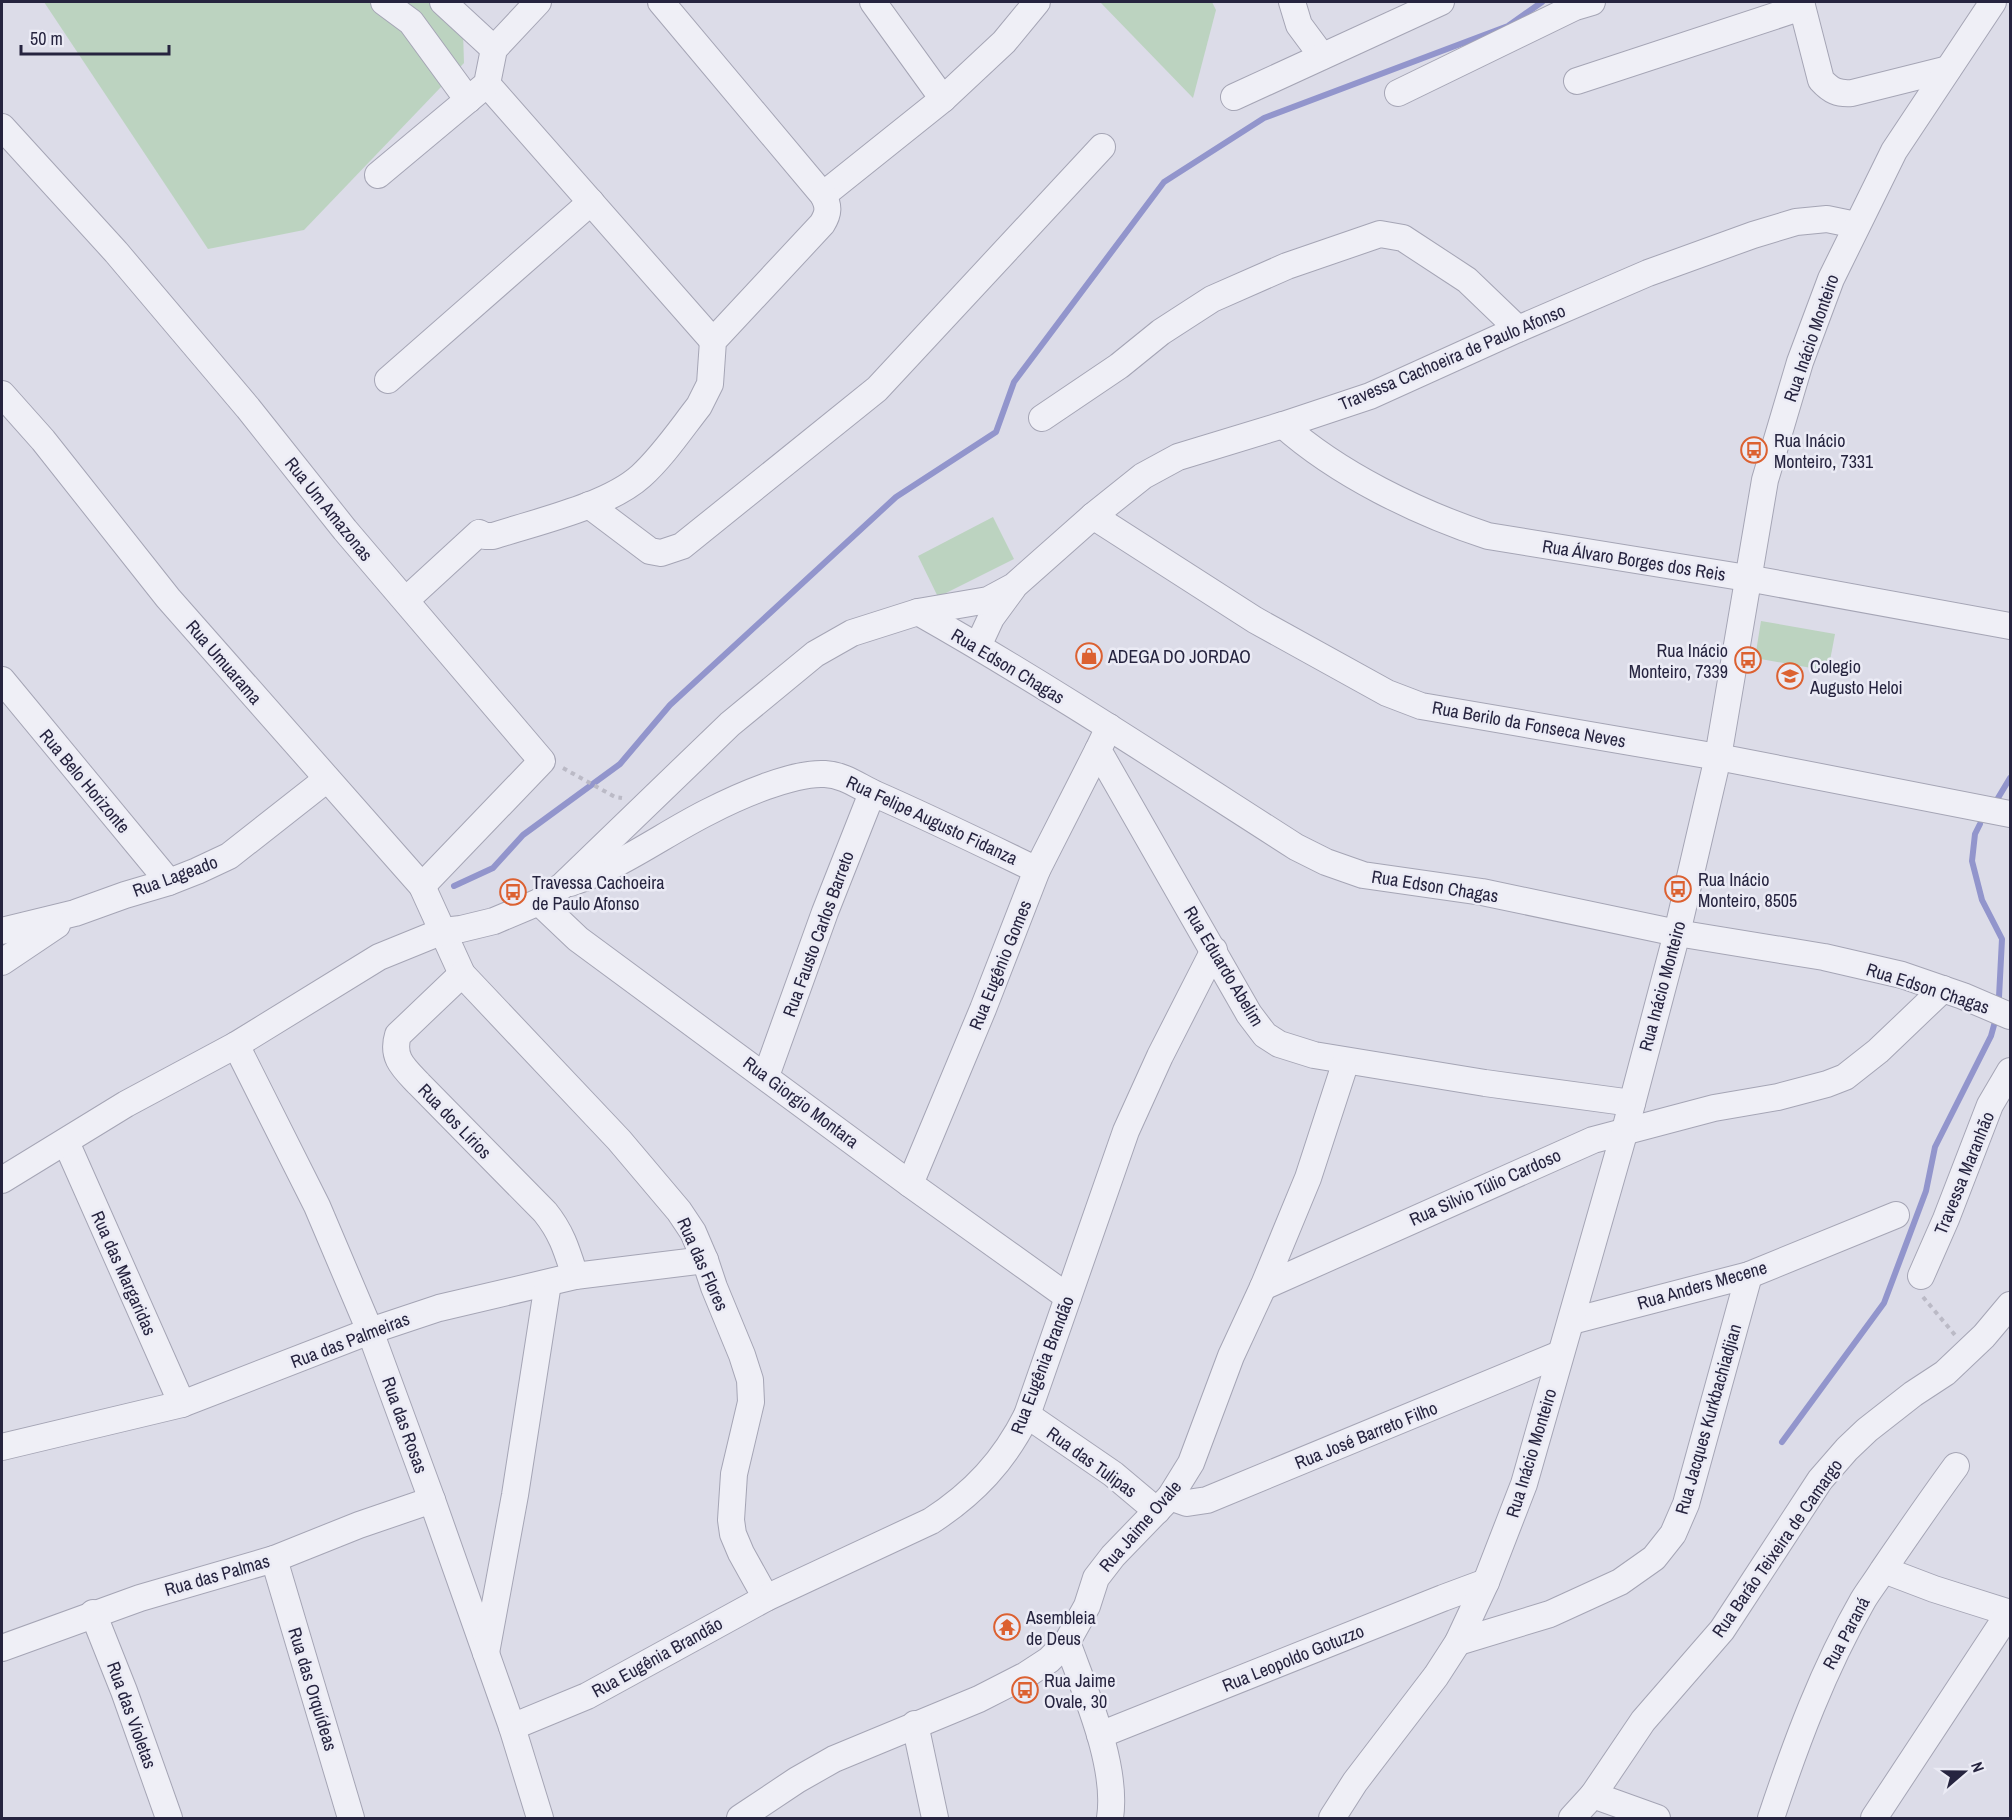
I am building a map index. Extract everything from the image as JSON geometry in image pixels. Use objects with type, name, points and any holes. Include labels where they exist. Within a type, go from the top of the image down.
[{"type":"street","points":[[384,2],[411,22],[477,92],[591,202],[713,341]]},
{"type":"street","points":[[443,2],[494,49]]},
{"type":"street","points":[[378,175],[477,92],[494,49],[538,2]]},
{"type":"street","points":[[405,600],[479,533],[493,536],[589,505],[621,490],[640,477],[699,406],[710,384],[713,341],[822,224],[828,214],[828,205],[823,195],[661,2]]},
{"type":"street","points":[[873,2],[943,99]]},
{"type":"street","points":[[823,195],[943,99],[1004,42],[1037,2]]},
{"type":"street","points":[[1292,2],[1299,25],[1322,57]]},
{"type":"street","points":[[1234,97],[1441,2]]},
{"type":"street","points":[[1398,93],[1575,7],[1592,2]]},
{"type":"street","name":"Rua Inácio Monteiro","points":[[1332,1818],[1355,1782],[1436,1676],[1458,1642],[1486,1582],[1524,1484],[1560,1354],[1572,1321],[1677,933],[1718,757],[1765,480],[1800,362],[1831,279],[1894,151],[1993,2]]},
{"type":"street","points":[[1576,81],[1802,4],[1821,80],[1830,90],[1842,94],[1852,93],[1948,69]]},
{"type":"street","name":"Rua Um Amazonas","points":[[2,127],[116,252],[248,408],[345,530],[542,761],[422,886]]},
{"type":"street","points":[[589,505],[650,551],[661,553],[682,546],[877,389],[1102,147]]},
{"type":"street","points":[[388,380],[591,202]]},
{"type":"street","name":"Travessa Cachoeira de Paulo Afonso","points":[[978,646],[991,618],[1014,586],[1093,516],[1143,476],[1178,457],[1371,396],[1648,273],[1753,235],[1796,222],[1827,219],[1856,225]]},
{"type":"street","points":[[1042,418],[1119,366],[1161,332],[1212,299],[1287,266],[1380,234],[1403,238],[1467,280],[1518,329]]},
{"type":"street","name":"Rua Umuarama","points":[[2,394],[43,440],[168,598],[422,886],[443,931]]},
{"type":"street","name":"Rua Álvaro Borges dos Reis","points":[[1283,425],[1309,448],[1345,471],[1451,524],[1488,536],[1747,578],[2010,626]]},
{"type":"street","name":"Rua Berilo da Fonseca Neves","points":[[1093,516],[1255,620],[1387,693],[1421,706],[1718,757],[2010,814]]},
{"type":"street","name":"Travessa Cachoeira de Paulo Afonso","points":[[2,1180],[126,1104],[236,1045],[379,957],[443,931],[494,921],[538,902],[562,886],[730,724],[815,654],[852,633],[918,612],[988,600],[1014,586]]},
{"type":"street","name":"Rua Edson Chagas","points":[[918,612],[978,646],[1103,739],[1326,862],[1364,875],[1482,892],[1677,933],[1824,957],[1902,975],[2010,1016]]},
{"type":"street","name":"Rua Belo Horizonte","points":[[2,680],[169,882]]},
{"type":"street","name":"Rua Eugênio Gomes","points":[[910,1184],[983,1009],[1037,870],[1103,739]]},
{"type":"street","name":"Rua Eduardo Abelim","points":[[1103,739],[1249,1014],[1266,1035],[1279,1044],[1305,1053],[1347,1061],[1485,1083],[1632,1102]]},
{"type":"street","name":"Rua Felipe Augusto Fidanza","points":[[562,886],[590,877],[623,861],[708,812],[763,788],[797,777],[824,773],[846,778],[872,793],[933,819],[1037,870]]},
{"type":"street","name":"Rua Lageado","points":[[4,926],[75,913],[169,882],[229,856],[327,779]]},
{"type":"street","name":"Rua Fausto Carlos Barreto","points":[[766,1076],[825,912],[872,793]]},
{"type":"street","name":"Rua Giorgio Montara","points":[[538,902],[578,939],[910,1184],[1068,1297]]},
{"type":"street","points":[[2,962],[75,913]]},
{"type":"street","name":"Rua das Flores","points":[[443,931],[462,974],[619,1140],[679,1210],[693,1232],[750,1380],[751,1402],[734,1474],[731,1520],[733,1534],[741,1553],[766,1598]]},
{"type":"street","name":"Rua Eugênia Brandão","points":[[512,1727],[621,1679],[766,1598],[931,1521],[954,1506],[981,1481],[1014,1441],[1027,1415],[1126,1131],[1160,1056],[1214,950]]},
{"type":"street","name":"Rua dos Lírios","points":[[462,974],[398,1035],[394,1046],[396,1055],[404,1068],[419,1084],[545,1212],[563,1240],[575,1276]]},
{"type":"street","name":"Rua Silvio Túlio Cardoso","points":[[1263,1287],[1570,1149],[1625,1130],[1714,1108],[1778,1097],[1845,1077],[1878,1051],[1942,989]]},
{"type":"street","name":"Rua das Rosas","points":[[236,1045],[317,1206],[370,1331],[512,1727],[540,1818]]},
{"type":"street","name":"Rua Jaime Ovale","points":[[750,1815],[834,1759],[979,1699],[1026,1675],[1049,1660],[1067,1641],[1087,1606],[1096,1578],[1113,1556],[1164,1504],[1191,1463],[1231,1356],[1263,1287],[1308,1178],[1347,1061]]},
{"type":"street","name":"Travessa Maranhão","points":[[1921,1276],[1946,1219],[1990,1105],[2010,1071]]},
{"type":"street","name":"Rua das Margaridas","points":[[66,1142],[183,1404]]},
{"type":"street","name":"Rua Anders Mecene","points":[[1572,1321],[1749,1275],[1896,1215]]},
{"type":"street","name":"Rua das Palmeiras","points":[[2,1447],[183,1404],[370,1331],[439,1308],[575,1276],[705,1260]]},
{"type":"street","name":"Rua Jacques Kurkbachiadjian","points":[[1458,1642],[1550,1614],[1620,1582],[1654,1558],[1667,1542],[1686,1504],[1749,1275]]},
{"type":"street","points":[[486,1654],[531,1401],[548,1283]]},
{"type":"street","name":"Rua Barão Teixeira de Camargo","points":[[1572,1818],[1593,1795],[1643,1721],[1722,1630],[1820,1480],[1867,1430],[1913,1394],[1946,1373],[1969,1352],[2010,1305]]},
{"type":"street","name":"Rua José Barreto Filho","points":[[1164,1504],[1207,1500],[1560,1354]]},
{"type":"street","name":"Rua das Tulipas","points":[[1027,1415],[1113,1474],[1164,1504]]},
{"type":"street","name":"Rua Paraná","points":[[1771,1818],[1821,1680],[1864,1598],[1907,1533],[1956,1466]]},
{"type":"street","name":"Rua das Palmas","points":[[2,1648],[93,1613],[274,1559],[359,1525],[432,1500]]},
{"type":"street","name":"Rua das Orquídeas","points":[[274,1559],[351,1818]]},
{"type":"street","points":[[1874,1818],[2010,1613],[1934,1589],[1884,1570]]},
{"type":"street","name":"Rua Leopoldo Gotuzzo","points":[[1100,1736],[1486,1582]]},
{"type":"street","name":"Rua das Violetas","points":[[93,1613],[124,1691],[169,1818]]},
{"type":"street","points":[[1067,1641],[1100,1736],[1109,1778],[1110,1818]]},
{"type":"street","points":[[915,1724],[935,1818]]},
{"type":"street","points":[[1593,1795],[1657,1818]]},
{"type":"path","points":[[568,769],[615,797]]},
{"type":"path","points":[[1921,1276],[1920,1293],[1969,1352]]},
{"type":"green space","points":[[44,2],[462,2],[464,63],[304,230],[208,249]]},
{"type":"green space","points":[[1100,2],[1212,2],[1216,10],[1193,98]]},
{"type":"green space","points":[[993,517],[1014,559],[938,597],[918,556]]},
{"type":"green space","points":[[1761,621],[1835,634],[1828,671],[1755,658]]},
{"type":"waterway","points":[[454,886],[493,868],[523,835],[620,764],[670,705],[896,497],[996,432],[1014,382],[1164,182],[1264,118],[1508,26],[1542,2]]},
{"type":"waterway","points":[[1998,798],[2010,778]]},
{"type":"waterway","points":[[1980,824],[1975,834],[1972,861],[1982,900],[2002,939],[1999,997]]},
{"type":"waterway","points":[[1782,1442],[1884,1303],[1926,1191],[1935,1147],[1991,1036],[1996,1018]]},
{"type":"place","name":"Rua Inácio Monteiro, 7331","points":[[1754,450]]},
{"type":"place","name":"ADEGA DO JORDAO","points":[[1089,656]]},
{"type":"place","name":"Rua Inácio Monteiro, 7339","points":[[1748,660]]},
{"type":"place","name":"Colegio Augusto Heloi","points":[[1790,676]]},
{"type":"place","name":"Rua Inácio Monteiro, 8505","points":[[1678,889]]},
{"type":"place","name":"Travessa Cachoeira de Paulo Afonso","points":[[513,892]]},
{"type":"place","name":"Asembleia de Deus","points":[[1007,1627]]},
{"type":"place","name":"Rua Jaime Ovale, 30","points":[[1025,1690]]}]
